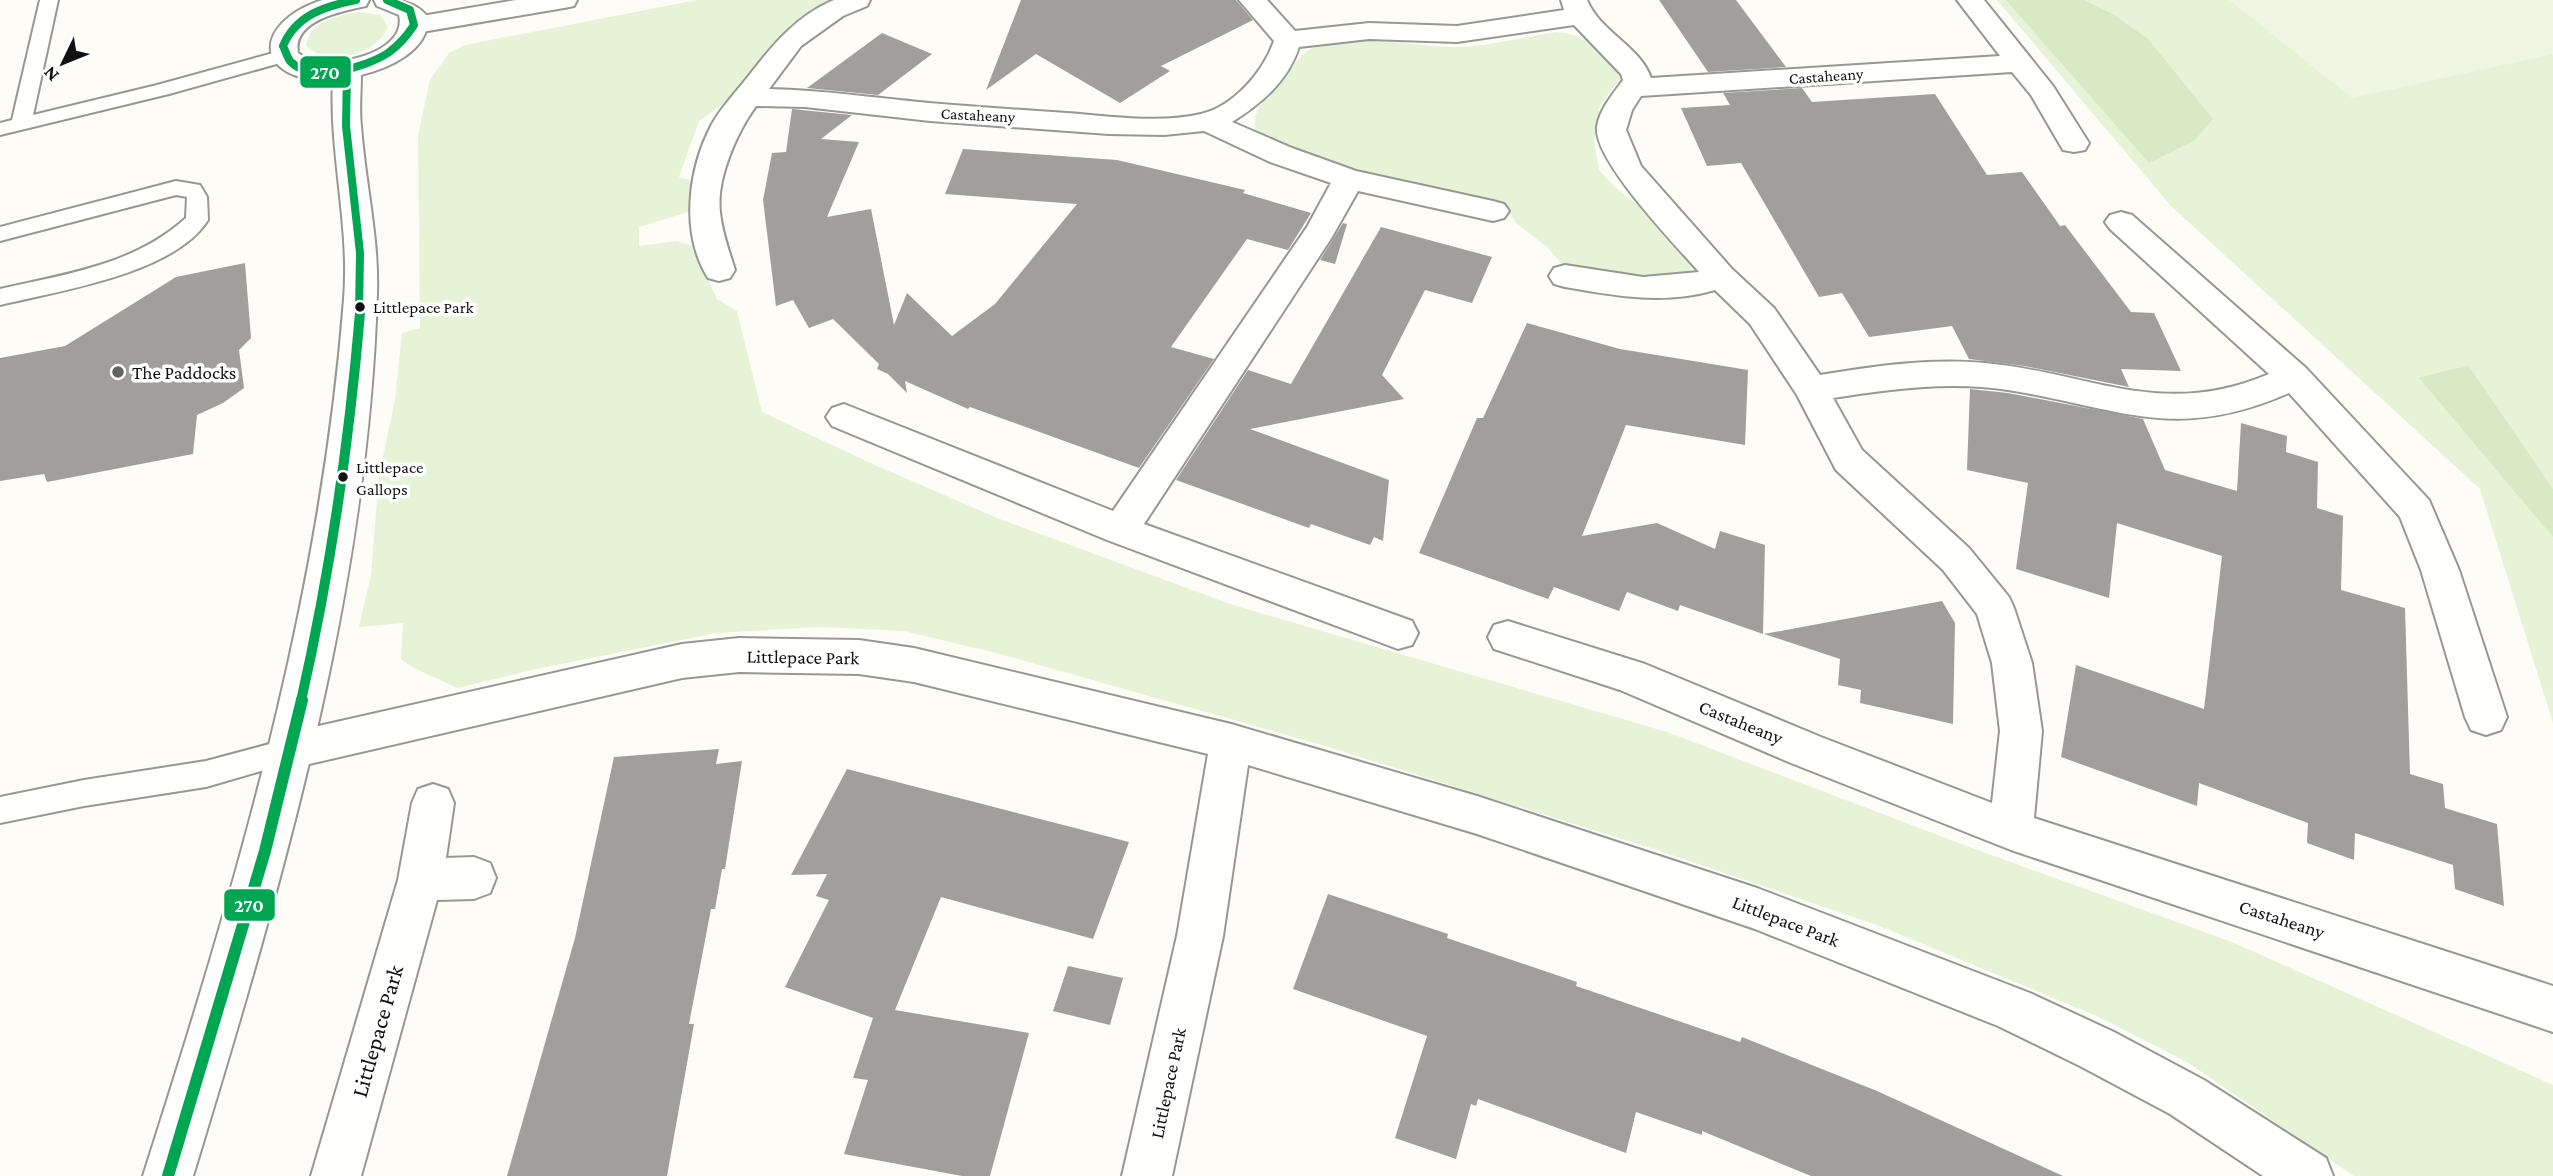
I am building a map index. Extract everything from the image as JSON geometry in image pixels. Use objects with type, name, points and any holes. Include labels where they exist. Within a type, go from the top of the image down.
[{"type":"street","points":[[345,1],[318,10],[288,32],[282,44],[284,56],[292,64],[307,69],[348,69],[368,64],[401,46],[411,36],[416,25],[414,15],[407,7],[387,0]]},
{"type":"street","points":[[416,25],[564,0]]},
{"type":"street","points":[[719,270],[709,239],[704,209],[707,183],[726,126],[790,40],[833,10],[857,0]]},
{"type":"street","points":[[1252,0],[1288,40],[1369,31],[1477,33],[1577,8],[1634,71],[1637,80],[1626,95],[1613,120],[1611,130],[1617,149],[1645,192],[1721,277],[1762,316],[1811,389],[1849,460],[1956,559],[1995,608],[2012,663],[2021,731],[2011,830]]},
{"type":"street","points":[[1970,0],[2043,92],[2074,143]]},
{"type":"street","name":"Castaheany","points":[[749,97],[805,98],[930,112],[1109,125],[1164,126],[1208,122],[1238,106],[1262,87],[1277,66],[1288,40]]},
{"type":"street","name":"Castaheany","points":[[1633,88],[2018,63]]},
{"type":"street","points":[[168,1176],[226,991],[292,750],[327,579],[350,434],[361,292],[358,220],[346,123],[348,69]]},
{"type":"street","name":"Castaheany","points":[[1208,122],[1281,155],[1349,178],[1493,211]]},
{"type":"street","points":[[1120,530],[1321,230],[1349,178]]},
{"type":"street","points":[[2121,222],[2294,377],[2416,510],[2440,570],[2486,716]]},
{"type":"street","points":[[1564,276],[1649,290],[1699,285],[1721,277]]},
{"type":"street","points":[[1811,389],[1939,373],[2008,378],[2101,399],[2184,408],[2238,400],[2294,377]]},
{"type":"street","points":[[844,417],[1120,530],[1398,633]]},
{"type":"street","name":"Castaheany","points":[[1508,637],[1631,676],[1806,750],[2011,830],[2553,1009]]},
{"type":"street","name":"Littlepace Park","points":[[292,750],[657,666],[739,655],[859,657],[914,665],[1231,742],[1477,815],[1757,909],[2013,1009],[2097,1049],[2187,1097],[2308,1176]]},
{"type":"street","name":"Littlepace Park","points":[[1147,1176],[1200,936],[1231,742]]},
{"type":"street","name":"Littlepace Park","points":[[336,1176],[420,880],[433,803]]},
{"type":"street","points":[[420,880],[474,878]]},
{"type":"lane","points":[[21,124],[50,0]]},
{"type":"lane","points":[[0,129],[162,90],[284,56]]},
{"type":"lane","points":[[0,234],[176,188],[193,190],[197,197],[197,220],[183,236],[167,246],[121,266],[0,297]]},
{"type":"lane","points":[[0,810],[84,793],[206,774],[292,750]]},
{"type":"green space","points":[[697,0],[837,0],[797,22],[780,37],[738,93],[699,121],[679,177],[696,182],[695,200],[688,212],[639,227],[639,246],[677,241],[693,246],[717,299],[737,311],[762,412],[997,518],[1233,605],[1667,732],[1972,848],[2232,942],[2553,1085],[2553,1176],[2354,1176],[2187,1062],[2099,1017],[1877,925],[1654,849],[1322,745],[1000,654],[904,631],[819,627],[717,633],[541,668],[457,688],[407,664],[401,659],[403,623],[359,627],[371,575],[379,476],[395,400],[402,333],[420,328],[418,135],[430,80],[449,53],[465,45]]},
{"type":"green space","points":[[1997,0],[2553,0],[2553,723],[2480,489],[2171,206]]},
{"type":"green space","points":[[2006,0],[2083,0],[2113,14],[2148,39],[2213,119],[2195,140],[2149,163]]},
{"type":"green space","points":[[2229,0],[2553,0],[2553,54],[2352,98]]},
{"type":"green space","points":[[359,12],[380,15],[388,26],[383,36],[363,51],[338,57],[326,56],[306,45],[308,37],[319,25],[334,17]]},
{"type":"green space","points":[[1556,32],[1576,36],[1596,46],[1617,70],[1620,79],[1600,105],[1594,141],[1599,170],[1615,187],[1646,211],[1693,263],[1686,279],[1665,280],[1561,263],[1547,247],[1516,223],[1510,212],[1495,203],[1460,193],[1375,177],[1319,161],[1255,130],[1256,116],[1264,100],[1298,59],[1319,45],[1378,41],[1468,47]]},
{"type":"green space","points":[[2468,365],[2553,489],[2553,537],[2419,378]]},
{"type":"building","points":[[1021,0],[1236,0],[1253,20],[1161,66],[1170,71],[1120,103],[1036,54],[986,90]]},
{"type":"building","points":[[1659,0],[1736,0],[1786,67],[1708,72]]},
{"type":"building","points":[[882,33],[932,54],[878,95],[807,88]]},
{"type":"building","points":[[1802,88],[1812,102],[1935,94],[1987,175],[2022,172],[2060,226],[2065,225],[2131,312],[2154,313],[2181,371],[2121,369],[2129,387],[2024,366],[1969,359],[1952,326],[1869,337],[1842,293],[1819,297],[1741,163],[1707,166],[1681,108],[1730,105],[1723,93]]},
{"type":"building","points":[[792,109],[852,115],[821,139],[859,142],[827,217],[871,209],[894,325],[907,293],[952,336],[995,304],[1077,204],[945,194],[963,149],[1117,160],[1245,190],[1243,193],[1311,213],[1288,250],[1247,239],[1171,347],[1214,359],[1139,468],[970,407],[968,409],[905,381],[907,393],[888,374],[877,369],[879,364],[833,319],[809,328],[793,300],[776,306],[763,200],[772,153],[786,152]]},
{"type":"building","points":[[1343,223],[1347,224],[1335,264],[1320,260]]},
{"type":"building","points":[[1381,227],[1492,257],[1472,303],[1425,290],[1382,375],[1404,399],[1250,429],[1389,480],[1383,541],[1374,537],[1370,545],[1311,524],[1309,528],[1176,480],[1248,370],[1291,384]]},
{"type":"building","name":"The Paddocks","points":[[245,263],[251,338],[239,350],[244,388],[223,403],[197,415],[193,454],[47,482],[44,474],[0,481],[0,358],[65,346],[176,277]]},
{"type":"building","points":[[1527,323],[1620,349],[1748,370],[1745,445],[1626,425],[1582,536],[1657,523],[1715,549],[1720,531],[1765,545],[1763,634],[1680,605],[1678,611],[1627,592],[1619,611],[1554,587],[1548,599],[1419,553],[1477,418],[1483,418]]},
{"type":"building","points":[[1970,389],[2008,393],[2143,419],[2165,470],[2237,491],[2241,423],[2287,436],[2286,452],[2318,462],[2317,508],[2343,516],[2341,590],[2405,608],[2410,774],[2443,784],[2445,808],[2497,824],[2504,906],[2455,889],[2453,865],[2355,833],[2354,860],[2307,843],[2308,823],[2199,783],[2197,806],[2061,757],[2076,665],[2204,709],[2222,556],[2117,523],[2109,598],[2016,569],[2028,483],[1967,470]]},
{"type":"building","points":[[1942,601],[1955,623],[1953,724],[1860,703],[1861,690],[1838,685],[1840,659],[1764,634]]},
{"type":"building","points":[[719,749],[716,764],[742,761],[725,869],[722,869],[715,909],[711,909],[689,1024],[694,1024],[667,1176],[507,1176],[575,938],[614,757]]},
{"type":"building","points":[[847,769],[1129,842],[1093,939],[941,897],[895,1010],[1029,1033],[990,1176],[962,1176],[844,1154],[868,1080],[853,1078],[873,1018],[785,987],[829,900],[816,896],[827,874],[791,875]]},
{"type":"building","points":[[1328,894],[1448,934],[1447,938],[1577,982],[1576,986],[1740,1042],[1742,1037],[1877,1091],[2063,1176],[1811,1176],[1702,1131],[1702,1135],[1636,1112],[1626,1153],[1478,1099],[1476,1106],[1471,1104],[1456,1159],[1395,1138],[1427,1036],[1293,989]]},
{"type":"building","points":[[1068,966],[1123,978],[1110,1025],[1053,1011]]},
{"type":"transit line","name":"270","points":[[356,0],[312,13],[294,26],[283,46],[291,61],[305,70],[324,72],[346,70],[388,53],[404,40],[414,25],[410,10],[387,0]]},
{"type":"transit line","name":"270","points":[[168,1176],[265,851],[293,742],[337,520],[352,408],[361,295],[359,232],[346,126],[347,69]]},
{"type":"place","name":"Littlepace Park","points":[[360,307]]},
{"type":"place","name":"The Paddocks","points":[[118,372]]},
{"type":"place","name":"Littlepace Gallops","points":[[343,477]]}]
